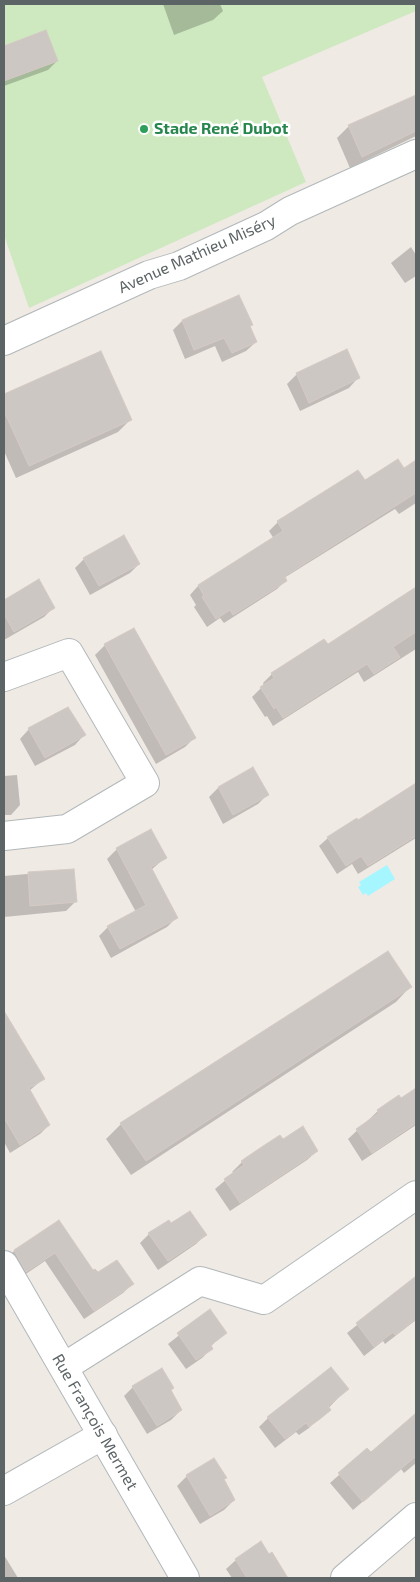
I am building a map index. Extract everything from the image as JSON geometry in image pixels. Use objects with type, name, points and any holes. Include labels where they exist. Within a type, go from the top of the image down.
[{"type":"street","name":"Avenue Mathieu Miséry","points":[[4,341],[149,275],[179,266],[266,226],[290,211],[416,154]]},
{"type":"street","points":[[4,677],[69,653],[145,783],[67,829],[4,836]]},
{"type":"street","points":[[64,1368],[200,1281],[264,1300],[416,1195]]},
{"type":"street","name":"Rue François Mermet","points":[[4,1265],[185,1578]]},
{"type":"street","points":[[4,1491],[103,1435]]},
{"type":"street","points":[[345,1578],[416,1517]]},
{"type":"green space","name":"Stade René Dubot","points":[[4,4],[416,4],[416,11],[262,77],[306,182],[29,308],[4,235]]},
{"type":"water","points":[[387,865],[395,879],[368,896],[366,893],[363,895],[358,887],[361,885],[359,882]]},
{"type":"building","points":[[46,30],[58,61],[4,81],[4,46]]},
{"type":"building","points":[[416,95],[416,131],[362,157],[348,125]]},
{"type":"building","points":[[239,295],[253,325],[250,326],[257,342],[232,353],[224,338],[194,350],[182,320]]},
{"type":"building","points":[[347,349],[360,378],[309,403],[296,373]]},
{"type":"building","points":[[101,351],[132,420],[29,466],[4,411],[4,394]]},
{"type":"building","points":[[398,459],[404,468],[416,460],[416,493],[285,576],[287,581],[233,615],[230,610],[216,619],[202,597],[204,596],[198,585],[283,531],[277,521],[358,470],[365,480]]},
{"type":"building","points":[[124,535],[140,564],[99,586],[83,558]]},
{"type":"building","points":[[39,579],[55,608],[14,632],[4,614],[4,600]]},
{"type":"building","points":[[416,587],[416,632],[393,647],[400,657],[374,674],[367,664],[283,718],[276,707],[274,709],[260,687],[274,678],[271,673],[324,639],[328,644]]},
{"type":"building","points":[[134,628],[196,738],[166,755],[104,644]]},
{"type":"building","points":[[68,707],[86,735],[45,758],[28,728]]},
{"type":"building","points":[[253,767],[269,795],[233,815],[218,787]]},
{"type":"building","points":[[416,783],[416,836],[368,866],[361,856],[346,866],[327,837],[357,818],[358,820]]},
{"type":"building","points":[[151,829],[167,858],[151,867],[178,918],[120,949],[107,926],[146,905],[116,848]]},
{"type":"building","points":[[74,869],[77,902],[30,906],[28,872]]},
{"type":"building","points":[[388,951],[412,987],[146,1161],[120,1123]]},
{"type":"building","points":[[4,1011],[45,1079],[29,1088],[50,1125],[20,1145],[4,1118]]},
{"type":"building","points":[[416,1088],[416,1123],[372,1153],[356,1129],[379,1113],[377,1110],[387,1103],[399,1095],[401,1098]]},
{"type":"building","points":[[303,1126],[318,1151],[240,1203],[224,1179],[244,1165],[241,1161],[260,1148],[280,1135],[283,1139]]},
{"type":"building","points":[[190,1211],[207,1235],[168,1261],[148,1233],[169,1220],[171,1223]]},
{"type":"building","points":[[59,1220],[93,1270],[95,1269],[98,1272],[117,1260],[134,1284],[94,1311],[55,1253],[26,1272],[14,1250]]},
{"type":"building","points":[[416,1276],[416,1319],[395,1335],[393,1332],[374,1347],[356,1323]]},
{"type":"building","points":[[210,1309],[227,1333],[211,1345],[213,1349],[196,1360],[177,1333]]},
{"type":"building","points":[[331,1367],[349,1389],[328,1406],[331,1410],[320,1419],[309,1427],[306,1423],[285,1439],[267,1417]]},
{"type":"building","points":[[162,1368],[174,1388],[171,1390],[182,1410],[157,1426],[132,1386]]},
{"type":"building","points":[[416,1413],[416,1456],[363,1502],[338,1473],[367,1448],[371,1452]]},
{"type":"building","points":[[214,1458],[227,1478],[224,1479],[235,1500],[210,1516],[186,1475]]},
{"type":"building","points":[[261,1541],[269,1554],[272,1552],[288,1578],[247,1578],[235,1559]]},
{"type":"place","name":"Stade René Dubot","points":[[144,129]]}]
